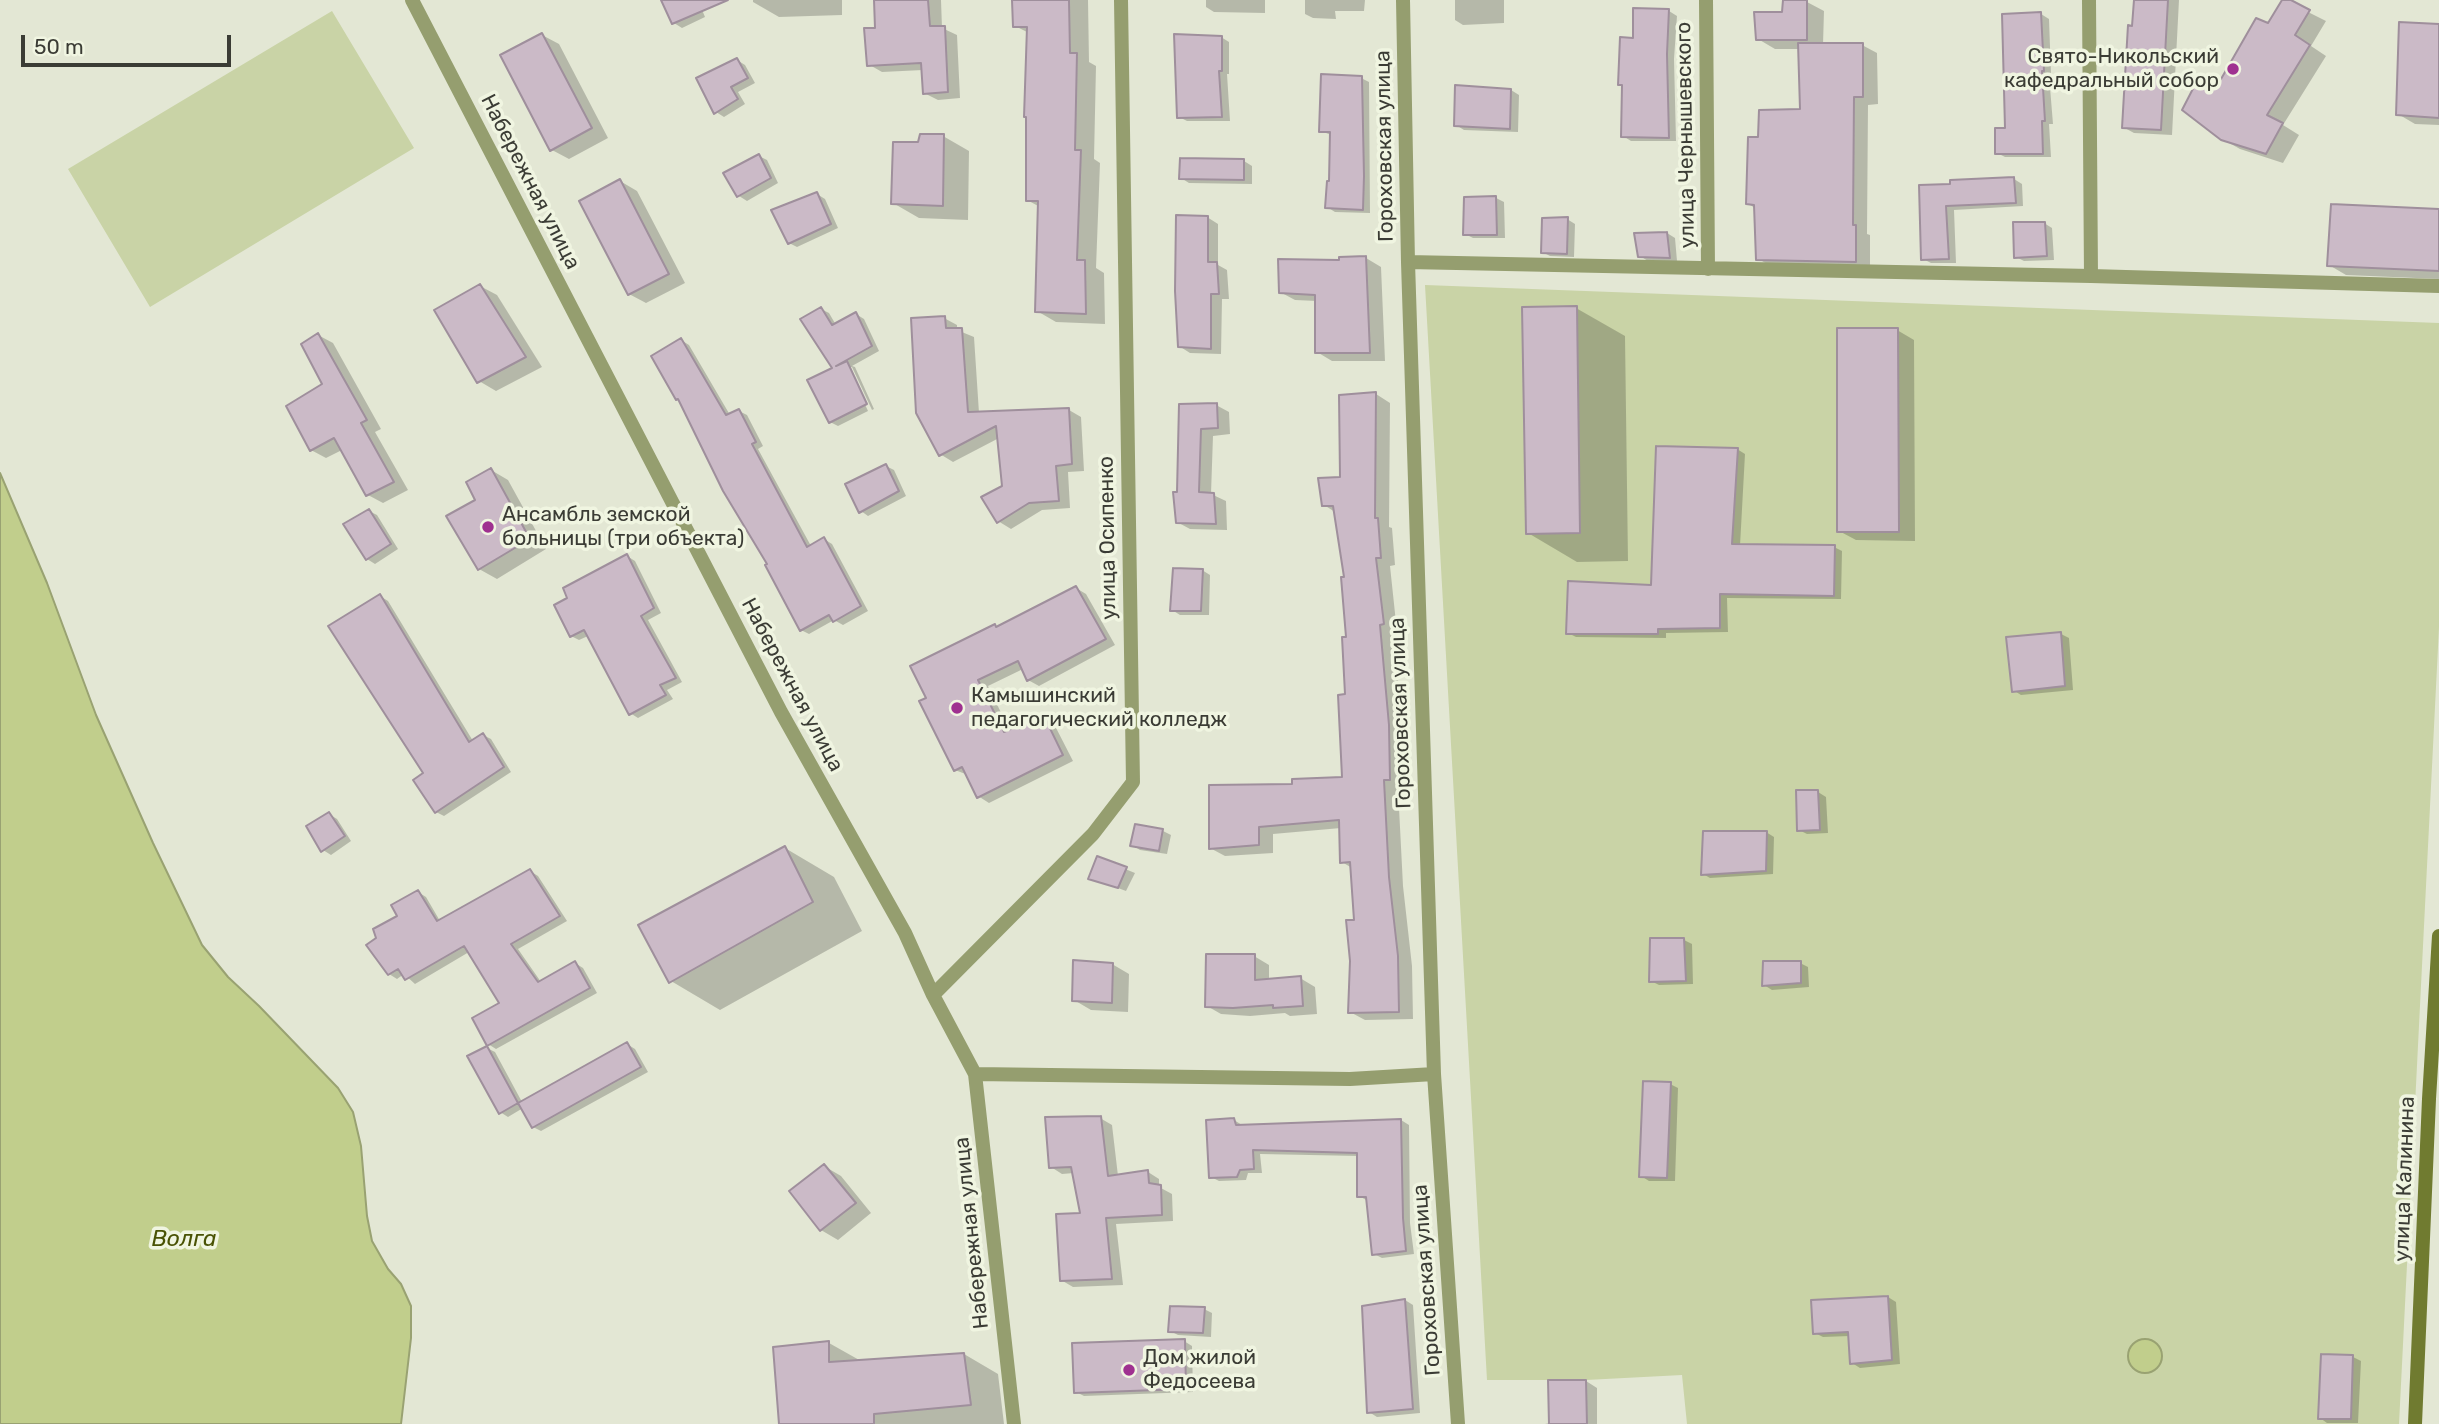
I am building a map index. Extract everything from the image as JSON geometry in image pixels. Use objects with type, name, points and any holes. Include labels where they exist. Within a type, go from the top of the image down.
[{"type":"street","name":"Набережная улица","points":[[412,0],[775,699],[905,933],[933,995],[975,1074],[1014,1424]]},
{"type":"street","name":"улица Осипенко","points":[[933,995],[1093,834],[1133,782],[1121,0]]},
{"type":"street","name":"Гороховская улица","points":[[1404,0],[1408,262],[1434,1074],[1458,1424]]},
{"type":"street","name":"улица Чернышевского","points":[[1706,0],[1709,269]]},
{"type":"street","points":[[2089,0],[2091,276]]},
{"type":"street","points":[[1408,262],[2439,286]]},
{"type":"street","name":"улица Калинина","points":[[2415,1424],[2434,1099],[2439,936]]},
{"type":"street","points":[[975,1074],[1350,1079],[1434,1074]]},
{"type":"shaded area","points":[[332,11],[414,148],[150,307],[68,169]]},
{"type":"shaded area","points":[[1425,285],[2439,323],[2439,627],[2399,1424],[1687,1424],[1682,1375],[1586,1380],[1487,1380]]},
{"type":"water","name":"Волга","points":[[0,473],[47,583],[96,715],[202,945],[228,977],[338,1088],[353,1112],[361,1146],[372,1241],[388,1269],[401,1284],[411,1306],[411,1338],[401,1424],[0,1424]]},
{"type":"water","points":[[2145,1339],[2157,1344],[2162,1356],[2157,1368],[2145,1373],[2133,1368],[2128,1356],[2133,1344]]},
{"type":"building","points":[[661,0],[728,0],[672,24]]},
{"type":"building","points":[[874,0],[928,0],[930,26],[945,26],[948,92],[923,94],[921,63],[867,66],[864,28],[875,28]]},
{"type":"building","points":[[1012,0],[1069,0],[1070,53],[1077,53],[1075,150],[1081,150],[1077,260],[1085,260],[1086,314],[1035,312],[1038,201],[1026,201],[1024,117],[1027,27],[1013,27]]},
{"type":"building","points":[[1783,0],[1807,0],[1807,40],[1756,40],[1754,12],[1782,12]]},
{"type":"building","points":[[2134,0],[2168,0],[2161,130],[2122,128],[2128,25],[2132,26]]},
{"type":"building","points":[[2282,0],[2291,0],[2310,10],[2295,35],[2310,45],[2267,115],[2283,123],[2266,154],[2221,140],[2182,110],[2199,77],[2217,86],[2256,18],[2268,23]]},
{"type":"building","points":[[1633,8],[1669,9],[1669,138],[1621,137],[1622,85],[1618,85],[1620,37],[1633,38]]},
{"type":"building","points":[[2041,12],[2045,121],[2042,121],[2043,154],[1995,154],[1995,128],[2005,128],[2002,14]]},
{"type":"building","points":[[2399,22],[2439,24],[2439,118],[2396,115]]},
{"type":"building","points":[[542,33],[592,128],[550,151],[500,55]]},
{"type":"building","points":[[1174,34],[1222,36],[1222,71],[1219,71],[1222,117],[1177,118]]},
{"type":"building","points":[[1798,43],[1863,43],[1863,97],[1854,97],[1853,225],[1856,225],[1856,262],[1756,260],[1754,205],[1746,204],[1748,137],[1758,137],[1759,110],[1800,109]]},
{"type":"building","points":[[737,58],[748,78],[731,87],[738,99],[714,114],[696,78]]},
{"type":"building","points":[[1321,74],[1362,76],[1363,210],[1325,208],[1329,181],[1330,132],[1319,132]]},
{"type":"building","points":[[1455,85],[1511,89],[1510,129],[1454,126]]},
{"type":"building","points":[[920,134],[944,134],[943,206],[891,204],[893,142],[918,142]]},
{"type":"building","points":[[759,154],[771,178],[737,197],[723,173]]},
{"type":"building","points":[[1180,158],[1244,159],[1244,180],[1179,179]]},
{"type":"building","points":[[2014,177],[2016,203],[1946,206],[1949,259],[1921,260],[1919,185],[1950,184],[1950,180]]},
{"type":"building","points":[[620,179],[669,274],[628,295],[579,201]]},
{"type":"building","points":[[817,192],[831,224],[788,244],[771,210]]},
{"type":"building","points":[[1496,196],[1497,235],[1463,235],[1464,197]]},
{"type":"building","points":[[2331,204],[2439,209],[2439,271],[2327,266]]},
{"type":"building","points":[[1176,215],[1208,216],[1208,262],[1217,262],[1219,294],[1211,294],[1211,349],[1178,347],[1175,291]]},
{"type":"building","points":[[1568,217],[1567,254],[1541,253],[1542,218]]},
{"type":"building","points":[[2013,222],[2045,222],[2047,256],[2014,258]]},
{"type":"building","points":[[1667,232],[1670,258],[1638,257],[1634,233]]},
{"type":"building","points":[[1366,256],[1370,353],[1315,353],[1315,295],[1279,293],[1278,259],[1339,260],[1339,257]]},
{"type":"building","points":[[480,284],[526,357],[477,383],[434,310]]},
{"type":"building","points":[[1577,306],[1580,533],[1526,534],[1522,307]]},
{"type":"building","points":[[821,307],[832,325],[856,312],[872,346],[836,366],[847,361],[867,404],[829,423],[807,380],[832,368],[800,319]]},
{"type":"building","points":[[945,316],[946,328],[962,328],[968,412],[1069,408],[1072,464],[1056,466],[1059,501],[1029,503],[997,523],[981,497],[1002,486],[996,426],[939,456],[916,413],[911,318]]},
{"type":"building","points":[[1837,328],[1898,328],[1899,532],[1837,532]]},
{"type":"building","points":[[318,333],[367,420],[361,423],[394,482],[366,496],[334,438],[310,451],[286,406],[322,384],[301,344]]},
{"type":"building","points":[[681,338],[726,415],[739,409],[756,442],[752,444],[807,547],[824,537],[861,606],[833,622],[829,615],[800,631],[765,565],[767,564],[723,491],[678,399],[676,400],[651,356]]},
{"type":"building","points":[[1376,392],[1375,518],[1378,518],[1381,558],[1376,558],[1384,624],[1380,625],[1389,725],[1390,780],[1384,780],[1389,877],[1398,956],[1399,1012],[1348,1013],[1350,961],[1346,920],[1354,920],[1350,862],[1340,863],[1339,820],[1259,827],[1259,845],[1209,849],[1209,785],[1292,784],[1292,779],[1342,777],[1338,695],[1345,694],[1342,637],[1346,637],[1341,577],[1344,577],[1333,506],[1322,506],[1318,478],[1340,477],[1339,395]]},
{"type":"building","points":[[1217,403],[1218,428],[1201,429],[1199,492],[1214,493],[1216,524],[1176,523],[1173,492],[1177,492],[1179,404]]},
{"type":"building","points":[[1656,446],[1738,448],[1732,544],[1835,545],[1834,596],[1720,594],[1720,628],[1658,629],[1658,634],[1566,634],[1568,581],[1651,585]]},
{"type":"building","points":[[886,464],[899,491],[859,513],[845,484]]},
{"type":"building","name":"Ансамбль земской больницы (три объекта)","points":[[491,468],[530,539],[478,570],[446,516],[475,500],[466,482]]},
{"type":"building","points":[[369,509],[391,544],[366,560],[343,524]]},
{"type":"building","points":[[627,554],[654,608],[641,616],[676,678],[660,685],[666,695],[629,715],[584,630],[570,637],[554,605],[567,598],[563,588]]},
{"type":"building","points":[[1173,568],[1203,569],[1201,611],[1170,611]]},
{"type":"building","name":"Камышинский педагогический колледж","points":[[1076,586],[1106,639],[1027,681],[1018,661],[978,680],[1004,732],[1043,714],[1063,755],[977,798],[962,767],[954,771],[919,701],[926,698],[910,666],[995,624],[996,627]]},
{"type":"building","points":[[380,594],[469,742],[483,733],[504,767],[435,813],[413,780],[423,773],[328,626]]},
{"type":"building","points":[[2061,632],[2065,686],[2012,692],[2006,637]]},
{"type":"building","points":[[1796,790],[1818,790],[1820,830],[1797,831]]},
{"type":"building","points":[[329,812],[345,836],[321,852],[306,826]]},
{"type":"building","points":[[1135,824],[1163,829],[1159,851],[1130,846]]},
{"type":"building","points":[[1703,831],[1767,831],[1766,871],[1701,875]]},
{"type":"building","points":[[785,846],[813,902],[669,983],[638,925]]},
{"type":"building","points":[[1097,856],[1127,867],[1118,888],[1088,879]]},
{"type":"building","points":[[530,869],[560,916],[511,944],[538,982],[575,961],[590,988],[487,1046],[472,1018],[499,1003],[464,946],[405,980],[398,969],[388,975],[366,945],[376,938],[373,929],[397,916],[391,905],[418,890],[437,921]]},
{"type":"building","points":[[1650,938],[1684,938],[1686,981],[1649,982]]},
{"type":"building","points":[[1206,954],[1255,954],[1255,980],[1301,976],[1303,1006],[1205,1007]]},
{"type":"building","points":[[1073,960],[1113,963],[1112,1003],[1072,1001]]},
{"type":"building","points":[[1763,961],[1801,961],[1801,983],[1762,986]]},
{"type":"building","points":[[627,1042],[641,1067],[532,1128],[518,1103]]},
{"type":"building","points":[[487,1046],[518,1103],[499,1114],[467,1056]]},
{"type":"building","points":[[1643,1081],[1671,1082],[1667,1178],[1639,1177]]},
{"type":"building","points":[[1101,1116],[1108,1176],[1148,1170],[1149,1183],[1161,1185],[1162,1215],[1106,1218],[1112,1279],[1060,1281],[1056,1214],[1080,1213],[1071,1167],[1049,1168],[1045,1117]]},
{"type":"building","points":[[1234,1118],[1236,1125],[1401,1119],[1406,1251],[1372,1255],[1366,1197],[1357,1197],[1357,1153],[1253,1150],[1254,1169],[1240,1170],[1237,1177],[1209,1178],[1206,1120]]},
{"type":"building","points":[[824,1164],[856,1203],[820,1231],[789,1191]]},
{"type":"building","points":[[1888,1296],[1892,1360],[1850,1364],[1848,1332],[1813,1334],[1811,1300]]},
{"type":"building","points":[[1405,1299],[1413,1409],[1367,1413],[1362,1306]]},
{"type":"building","points":[[1170,1306],[1205,1307],[1203,1333],[1168,1332]]},
{"type":"building","name":"Дом жилой Федосеева","points":[[1185,1339],[1186,1389],[1074,1393],[1072,1343]]},
{"type":"building","points":[[829,1341],[829,1362],[964,1353],[971,1405],[874,1414],[874,1424],[779,1424],[773,1347]]},
{"type":"building","points":[[2321,1354],[2353,1355],[2351,1419],[2318,1419]]},
{"type":"building","points":[[1548,1380],[1586,1380],[1587,1424],[1549,1424]]},
{"type":"place","name":"Свято-Никольский кафедральный собор","points":[[2233,69]]},
{"type":"place","name":"Ансамбль земской больницы (три объекта)","points":[[488,527]]},
{"type":"place","name":"Камышинский педагогический колледж","points":[[957,708]]},
{"type":"place","name":"Дом жилой Федосеева","points":[[1129,1370]]}]
